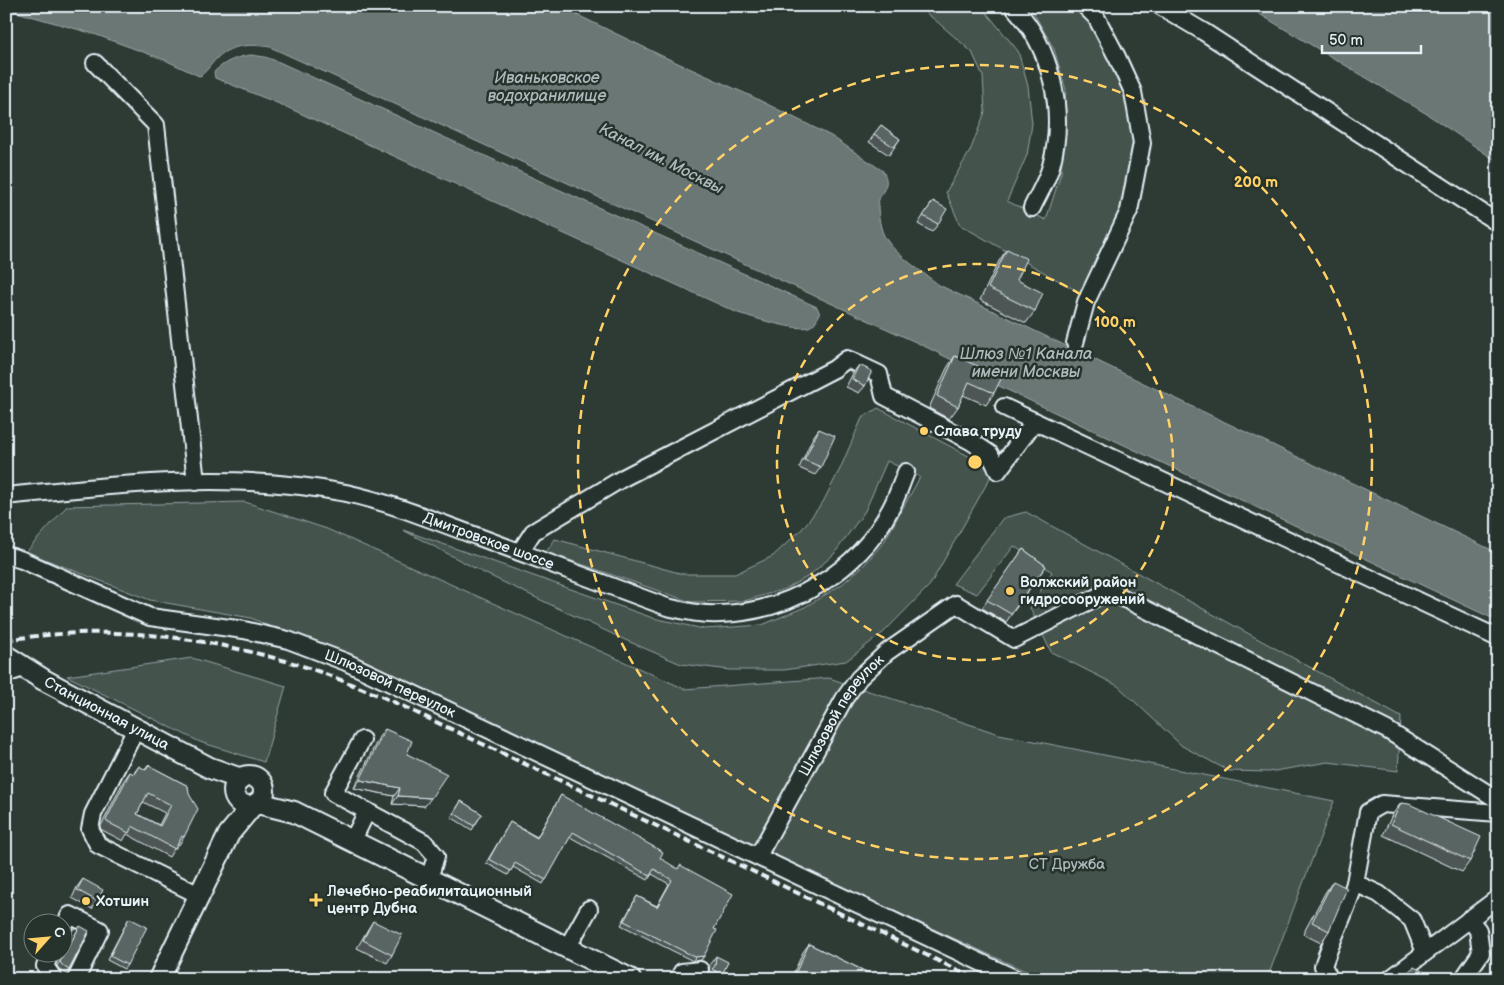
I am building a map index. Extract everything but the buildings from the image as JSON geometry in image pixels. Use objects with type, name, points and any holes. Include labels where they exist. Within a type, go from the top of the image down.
[{"type":"main road","name":"Станционная улица","points":[[6,656],[15,671],[136,729],[210,768],[247,795],[294,812],[353,840],[630,979]]},
{"type":"main road","points":[[159,979],[247,795]]},
{"type":"street","points":[[1013,6],[1023,16],[1047,62],[1054,91],[1057,116],[1056,140],[1050,168],[1032,208]]},
{"type":"street","points":[[1075,343],[1086,302],[1129,211],[1142,143],[1133,92],[1118,57],[1096,17],[1085,6]]},
{"type":"street","points":[[1160,6],[1498,223]]},
{"type":"street","points":[[95,63],[156,126],[196,482]]},
{"type":"street","points":[[520,552],[533,532],[615,483],[834,369],[847,359],[879,374],[884,396],[972,442],[990,454],[998,471],[1035,422]]},
{"type":"street","points":[[1004,407],[1498,638]]},
{"type":"street","name":"Дмитровское шоссе","points":[[6,496],[122,484],[196,482],[256,482],[303,486],[346,493],[395,506],[667,607],[695,613],[721,614],[772,605],[798,596],[822,584],[839,571],[858,554],[878,528],[891,508],[906,472]]},
{"type":"street","name":"Шлюзовой переулок","points":[[6,555],[22,560],[150,617],[244,630],[288,640],[346,662],[1016,979]]},
{"type":"street","name":"Шлюзовой переулок","points":[[758,856],[844,699],[859,678],[887,652],[956,604],[1014,639],[1109,591],[1387,730],[1498,800]]},
{"type":"street","points":[[136,729],[92,814],[90,830],[98,845],[199,895]]},
{"type":"street","points":[[362,740],[333,793],[424,842],[436,856],[429,879]]},
{"type":"street","points":[[1330,979],[1323,966],[1330,944],[1356,884],[1368,812],[1382,804],[1498,813]]},
{"type":"street","points":[[353,840],[367,811]]},
{"type":"street","points":[[1356,884],[1379,894],[1412,920],[1425,952]]},
{"type":"street","points":[[1390,979],[1414,969],[1425,952],[1498,898]]},
{"type":"street","points":[[568,948],[590,908]]},
{"type":"street","points":[[72,916],[100,930],[76,979]]},
{"type":"street","points":[[1463,979],[1481,953],[1478,930],[1469,919]]},
{"type":"street","points":[[47,962],[45,966],[54,979]]},
{"type":"street","points":[[678,979],[682,972],[700,970]]},
{"type":"green space","points":[[917,6],[981,6],[1018,51],[1028,86],[1032,124],[1027,155],[1007,201],[1046,220],[1061,173],[1066,90],[1054,49],[1033,12],[1027,6],[1090,6],[1129,62],[1143,101],[1145,134],[1093,300],[960,225],[946,192],[970,151],[985,112],[983,76],[972,52]]},
{"type":"green space","points":[[878,408],[991,468],[990,478],[930,585],[884,632],[846,661],[784,670],[730,670],[681,664],[623,639],[484,573],[403,530],[653,618],[704,629],[762,625],[805,607],[841,585],[864,565],[884,542],[920,477],[887,461],[865,511],[834,554],[809,576],[785,589],[744,601],[691,602],[546,552],[555,539],[683,574],[735,574],[773,556],[802,529],[823,502],[840,469],[862,418]]},
{"type":"green space","name":"СТ Дружба","points":[[245,502],[327,529],[685,689],[829,678],[999,734],[1334,801],[1267,979],[1043,979],[251,618],[150,600],[26,552],[67,506]]},
{"type":"green space","points":[[1026,512],[1401,717],[1398,771],[1328,762],[1269,772],[1229,771],[1182,746],[1118,686],[1051,652],[1030,608],[1052,572],[1014,546],[977,594],[953,584],[1003,518]]},
{"type":"green space","points":[[192,658],[286,686],[264,762],[200,742],[67,676]]},
{"type":"water","name":"Иваньковское водохранилище","points":[[6,6],[559,6],[751,96],[831,136],[883,171],[886,185],[878,204],[882,231],[891,245],[903,257],[939,285],[1498,553],[1498,621],[984,379],[920,344],[270,47],[249,45],[236,47],[218,57],[199,76],[165,60],[94,34],[6,9]]},
{"type":"water","points":[[1246,6],[1498,6],[1498,162],[1427,114]]},
{"type":"water","points":[[251,55],[279,62],[817,307],[820,314],[813,325],[805,328],[776,324],[738,313],[282,105],[215,78],[214,72],[222,65]]},
{"type":"railway","points":[[6,640],[77,633],[111,633],[179,638],[247,651],[308,668],[383,697],[976,979]]},
{"type":"place","name":"Слава труду","points":[[924,431]]},
{"type":"place","name":"Волжский район гидросооружений","points":[[1010,591]]},
{"type":"place","name":"Лечебно-реабилитационный центр Дубна","points":[[316,900]]},
{"type":"place","name":"Хотшин","points":[[86,901]]},
{"type":"water label","name":"Канал им. Москвы","points":[[661,159]]},
{"type":"water label","name":"Шлюз №1 Канала имени Москвы","points":[[1026,363]]}]
